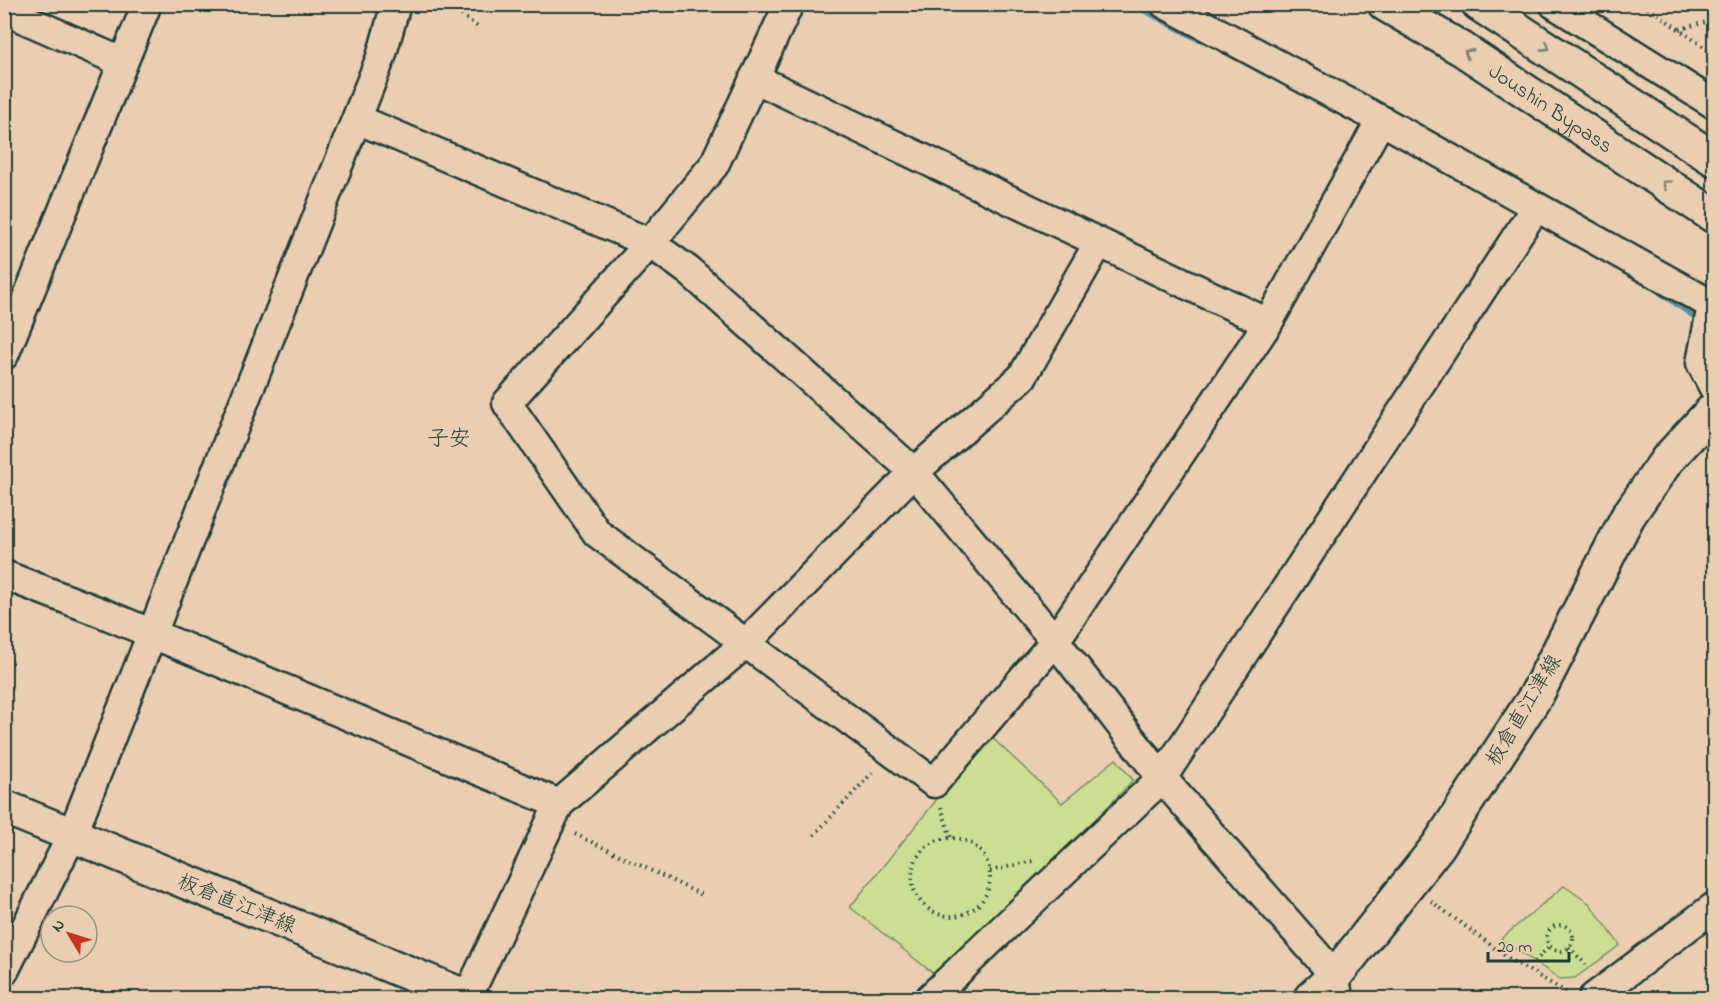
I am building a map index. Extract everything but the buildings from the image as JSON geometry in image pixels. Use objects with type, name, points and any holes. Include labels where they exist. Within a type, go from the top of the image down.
[{"type":"main road","name":"Joushin Bypass","points":[[1385,4],[1462,49],[1714,216]]},
{"type":"main road","points":[[1479,4],[1714,159]]},
{"type":"main road","name":"板倉直江津線","points":[[1311,999],[1336,987],[1438,846],[1537,694],[1628,516],[1667,460],[1714,409]]},
{"type":"main road","name":"板倉直江津線","points":[[4,807],[468,998]]},
{"type":"street","points":[[4,355],[147,4]]},
{"type":"street","points":[[4,971],[72,835],[357,119],[381,57],[396,4]]},
{"type":"street","points":[[789,4],[714,165],[650,243],[507,403],[597,533],[747,642],[934,783],[1055,641],[1268,323],[1381,120]]},
{"type":"street","points":[[1165,4],[1381,120],[1712,306],[1701,363],[1714,388]]},
{"type":"street","points":[[1554,4],[1714,104]]},
{"type":"street","points":[[4,10],[122,62]]},
{"type":"street","points":[[754,78],[1098,244],[1268,323]]},
{"type":"street","points":[[357,119],[650,243],[689,270],[914,472],[1055,641],[1162,778],[1336,987]]},
{"type":"street","points":[[930,999],[1162,778],[1536,207]]},
{"type":"street","points":[[468,998],[554,814],[747,642],[914,472],[1022,377],[1098,244]]},
{"type":"street","points":[[4,575],[153,634],[554,814]]},
{"type":"street","points":[[1580,996],[1714,907]]},
{"type":"path","points":[[447,4],[479,28]]},
{"type":"path","points":[[1643,4],[1714,54]]},
{"type":"path","points":[[1680,29],[1714,20]]},
{"type":"path","points":[[814,835],[892,752]]},
{"type":"path","points":[[554,814],[702,895]]},
{"type":"path","points":[[941,839],[967,841],[978,848],[986,859],[990,871],[990,885],[985,897],[976,907],[964,914],[951,916],[939,914],[919,899],[914,888],[914,863],[930,844],[941,839]]},
{"type":"path","points":[[1424,896],[1511,960],[1580,996]]},
{"type":"path","points":[[1535,962],[1549,946],[1547,933],[1553,926],[1562,924],[1572,932],[1573,941],[1569,947],[1560,952],[1549,946]]},
{"type":"path","points":[[1569,947],[1586,965]]},
{"type":"green space","points":[[989,735],[1062,803],[1116,759],[1133,780],[1057,861],[934,974],[850,907]]},
{"type":"green space","points":[[1564,886],[1590,904],[1620,945],[1575,978],[1560,979],[1501,939]]},
{"type":"waterway","points":[[1135,4],[1198,38]]},
{"type":"waterway","points":[[1661,292],[1704,322]]},
{"type":"district","name":"子安","points":[[449,437]]}]
